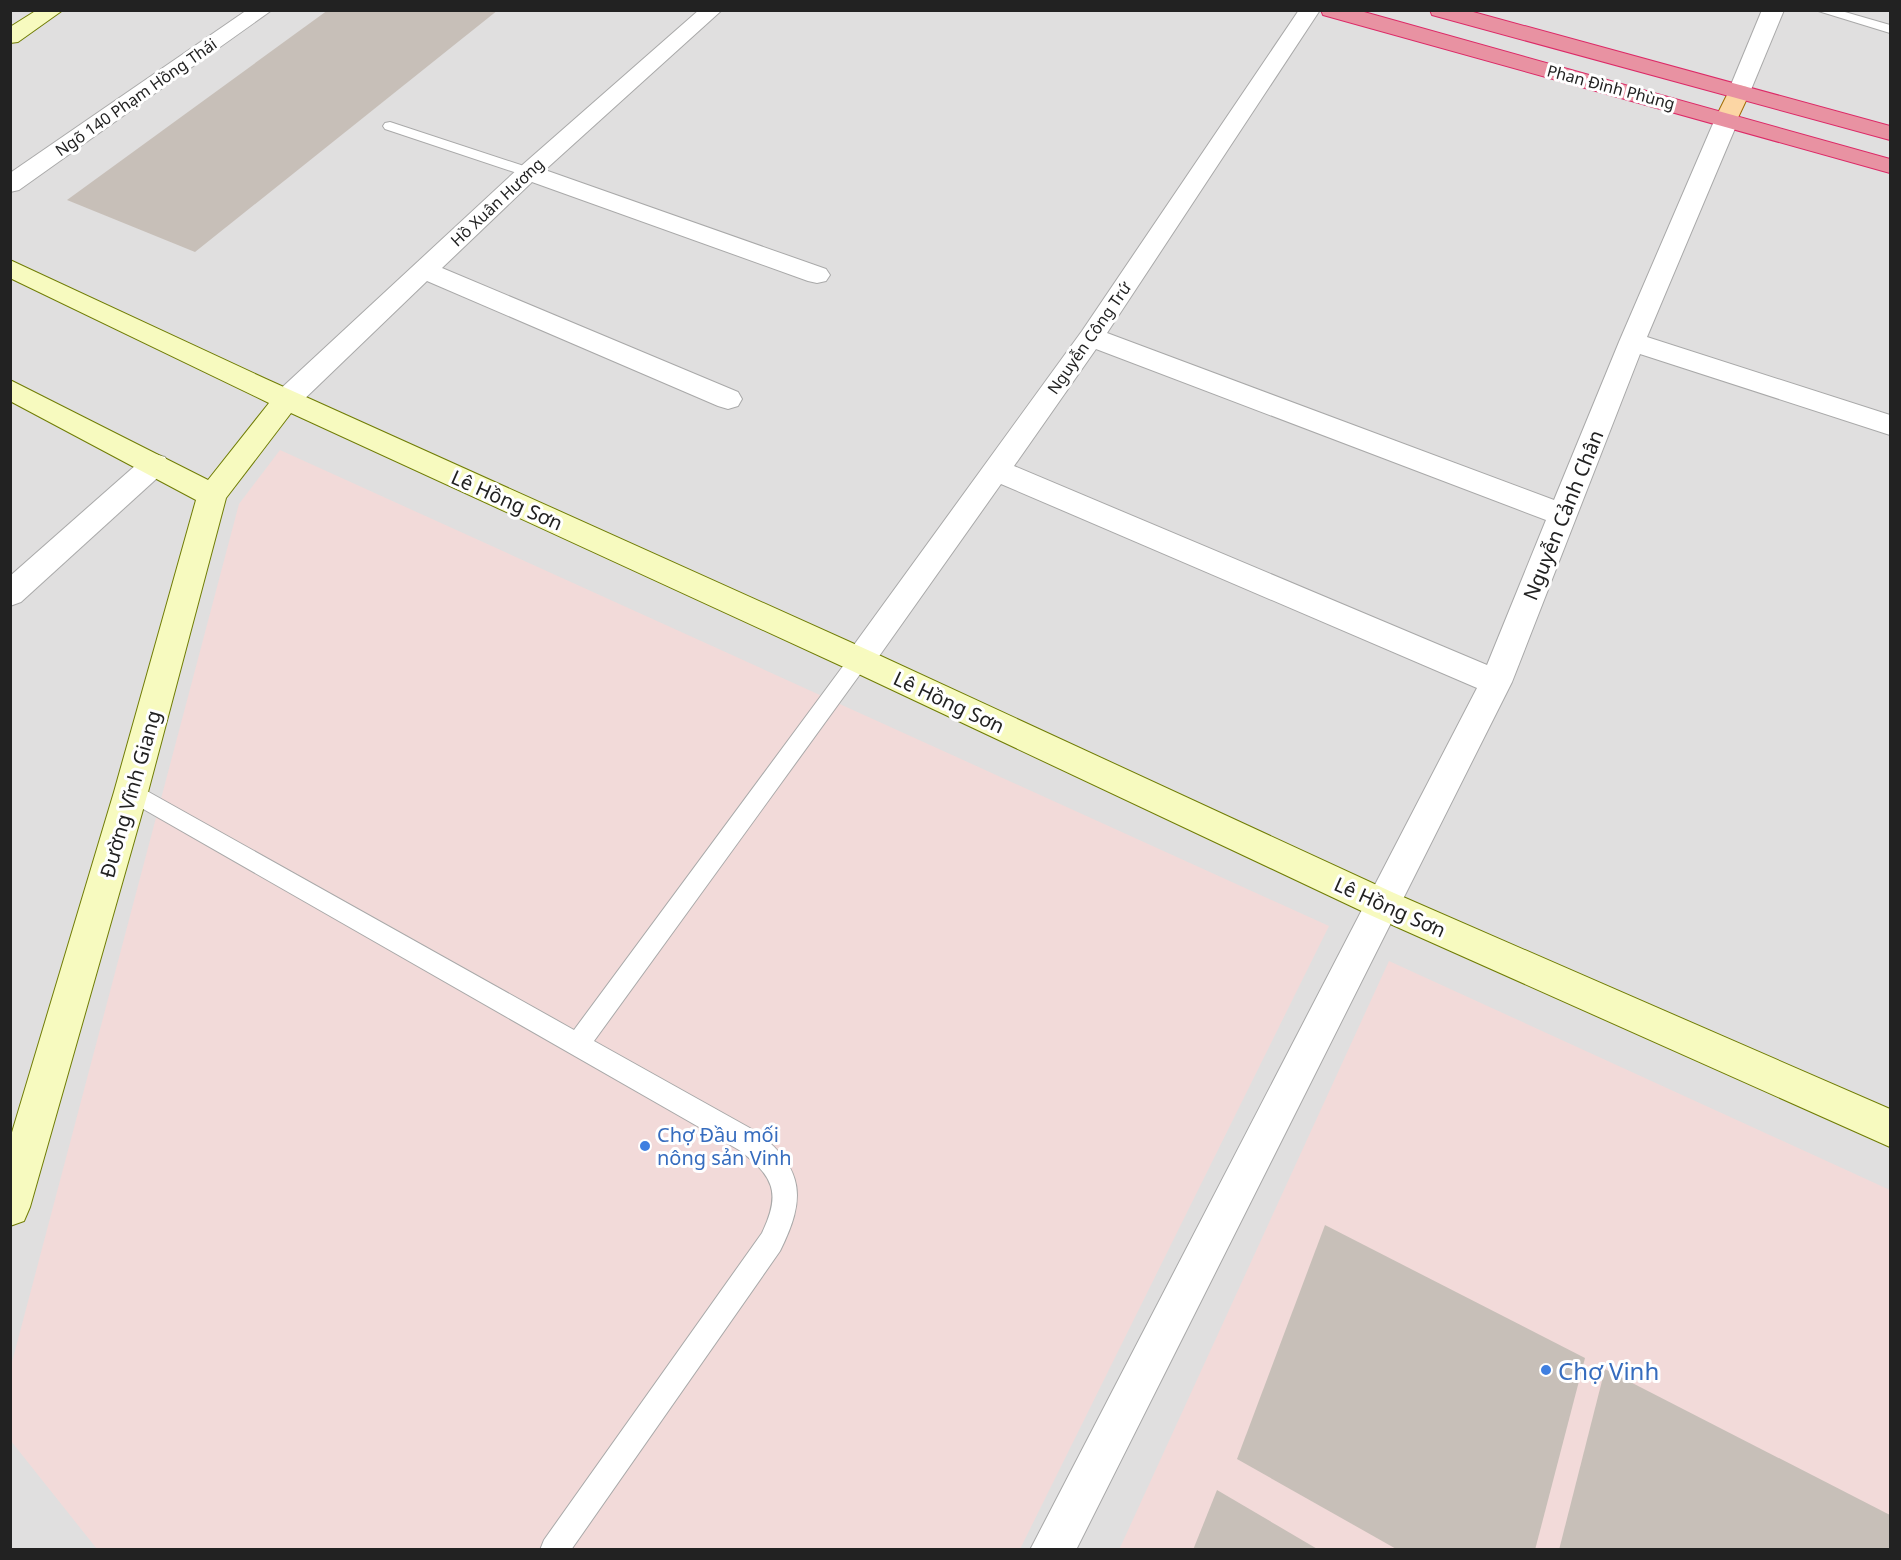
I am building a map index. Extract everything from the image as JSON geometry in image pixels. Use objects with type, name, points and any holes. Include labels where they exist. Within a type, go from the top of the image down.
[{"type":"highway","name":"Phan Đình Phùng","points":[[1330,10],[1890,166]]},
{"type":"highway","name":"Phan Đình Phùng","points":[[1440,10],[1890,133]]},
{"type":"main road","points":[[1727,119],[1739,92]]},
{"type":"street","points":[[10,37],[53,10]]},
{"type":"street","name":"Ngõ 140 Phạm Hồng Thái","points":[[10,185],[262,10]]},
{"type":"street","name":"Hồ Xuân Hương","points":[[286,400],[528,172],[712,10]]},
{"type":"street","name":"Nguyễn Công Trứ","points":[[859,660],[1091,337],[1310,10]]},
{"type":"street","points":[[1739,92],[1773,10]]},
{"type":"street","name":"Nguyễn Cảnh Chân","points":[[1052,1550],[1496,682],[1632,342],[1727,119]]},
{"type":"street","points":[[528,172],[817,275]]},
{"type":"street","name":"Lê Hồng Sơn","points":[[10,268],[286,400],[859,660],[1382,904],[1890,1128]]},
{"type":"street","points":[[424,270],[728,399]]},
{"type":"street","points":[[1091,337],[1563,515]]},
{"type":"street","points":[[1632,342],[1890,425]]},
{"type":"street","points":[[10,389],[212,495]]},
{"type":"street","name":"Đường Vĩnh Giang","points":[[10,1208],[131,792],[212,495],[286,400]]},
{"type":"street","points":[[10,594],[155,464]]},
{"type":"street","points":[[996,470],[1496,682]]},
{"type":"lane","points":[[1821,10],[1890,29]]},
{"type":"lane","points":[[390,126],[528,172]]},
{"type":"lane","points":[[578,1043],[859,660]]},
{"type":"lane","points":[[131,792],[578,1043],[767,1154],[780,1170],[787,1188],[787,1206],[782,1223],[771,1242],[554,1550]]},
{"type":"shaded area","points":[[11,11],[1890,11],[1890,1549],[11,1549]]},
{"type":"shaded area","name":"Chợ Đầu mối nông sản Vinh","points":[[280,450],[1329,926],[1020,1549],[97,1549],[11,1441],[11,1366],[239,504]]},
{"type":"shaded area","name":"Chợ Vinh","points":[[1389,961],[1890,1190],[1890,1549],[1119,1550]]},
{"type":"building","points":[[328,10],[498,10],[195,252],[67,200]]},
{"type":"building","points":[[1325,1225],[1585,1358],[1535,1550],[1398,1550],[1237,1459]]},
{"type":"building","points":[[1605,1369],[1890,1515],[1890,1550],[1559,1550]]},
{"type":"building","points":[[1217,1490],[1319,1550],[1193,1550]]},
{"type":"place","name":"Chợ Đầu mối nông sản Vinh","points":[[645,1146]]},
{"type":"place","name":"Chợ Vinh","points":[[1546,1370]]}]
